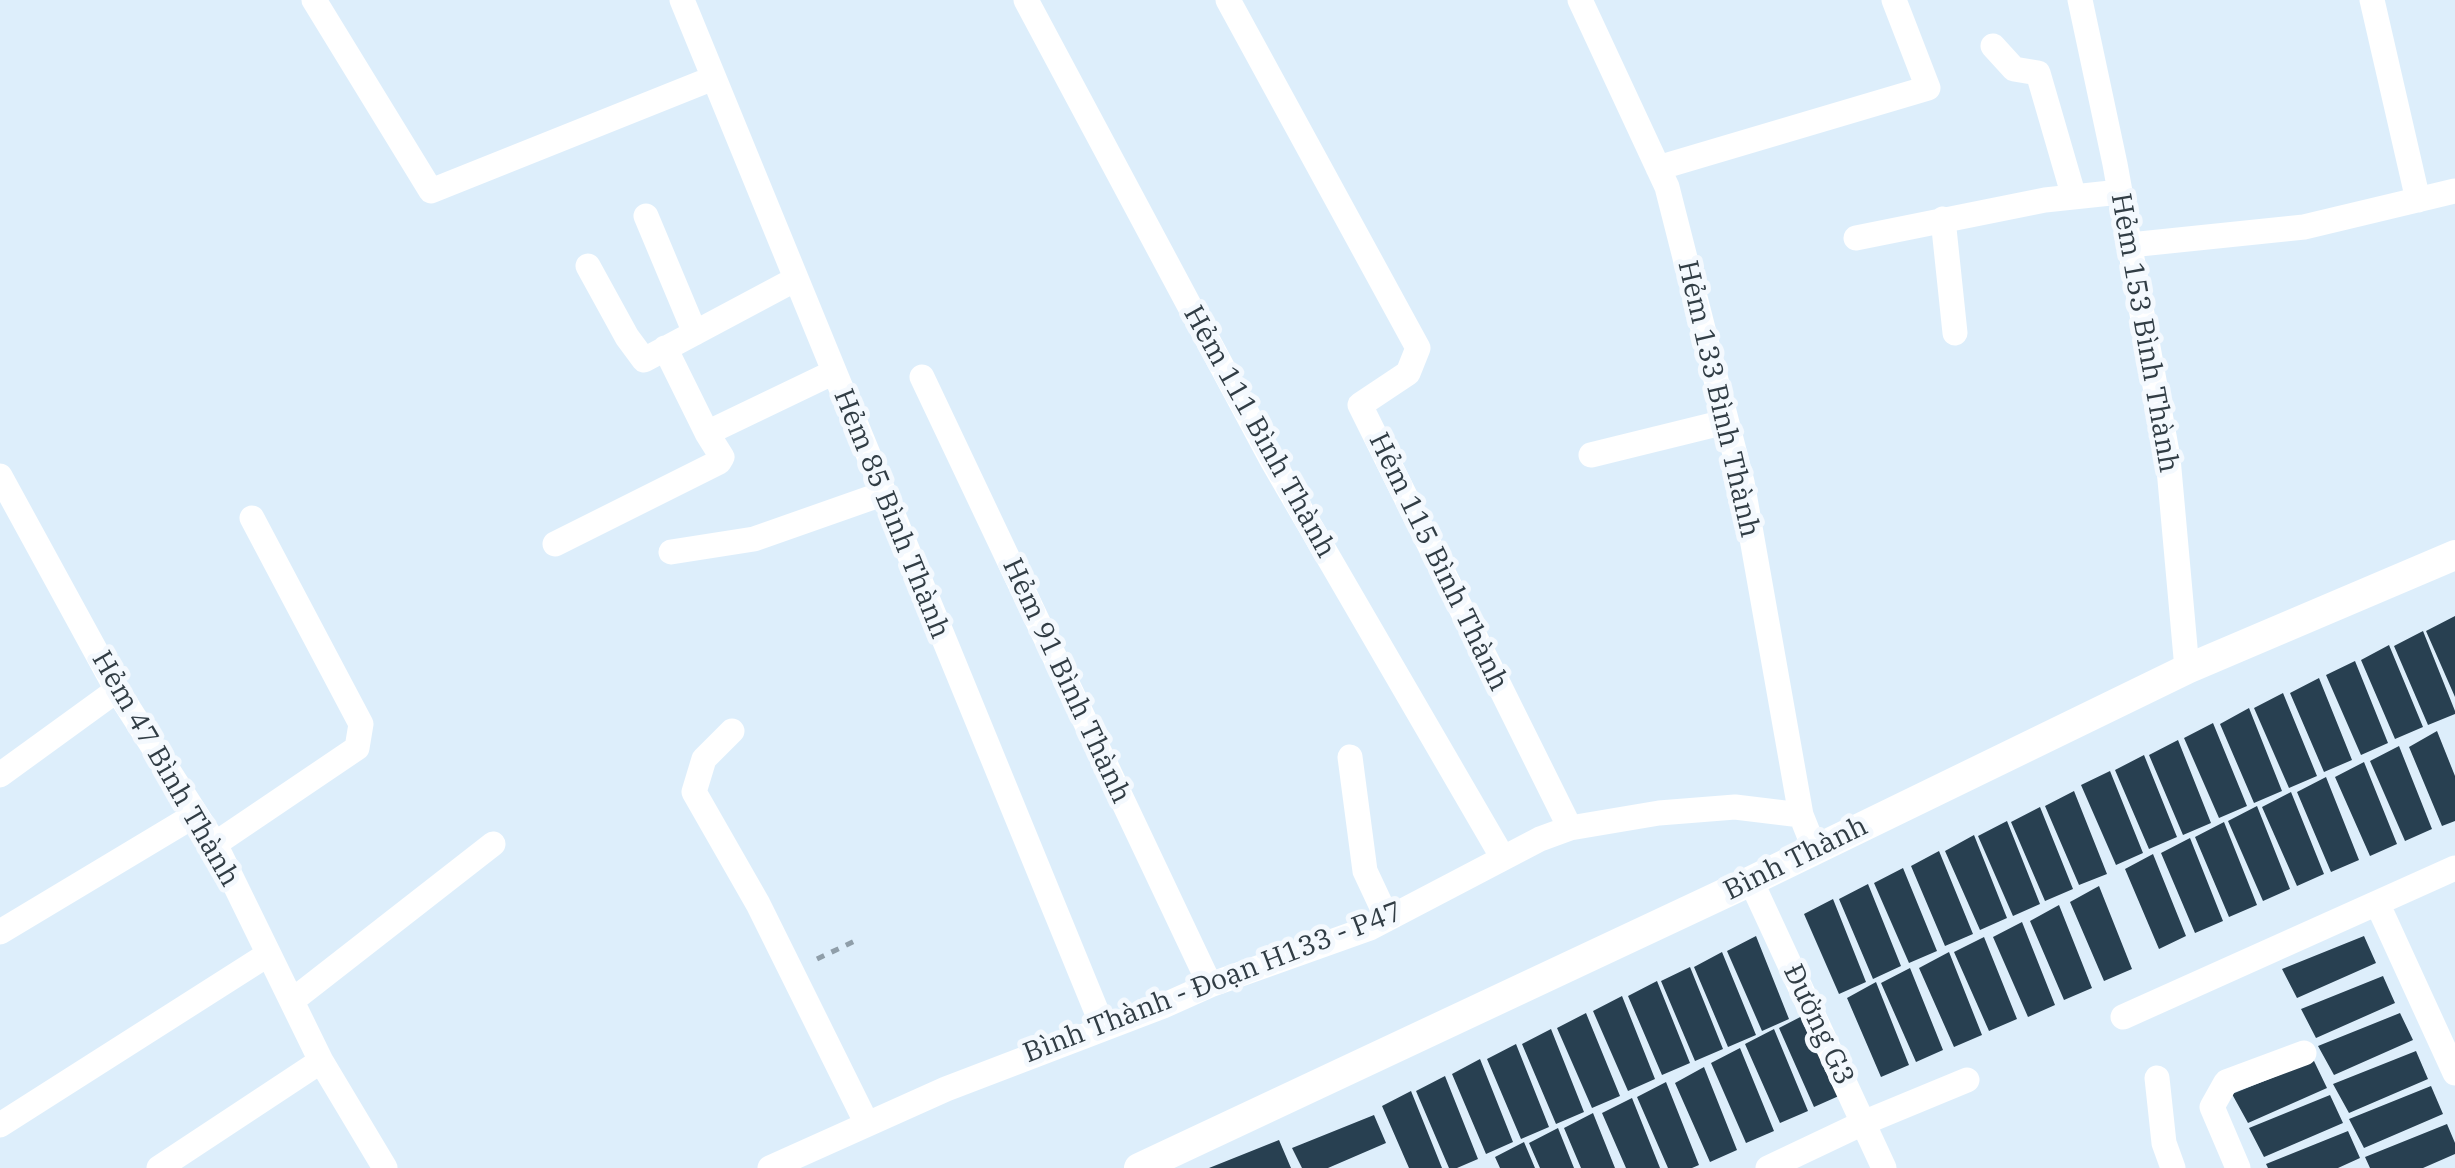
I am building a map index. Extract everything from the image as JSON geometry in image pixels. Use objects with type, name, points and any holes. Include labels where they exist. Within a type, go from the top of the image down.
[{"type":"street","points":[[314,0],[432,191],[711,79]]},
{"type":"street","name":"Hẻm 85 Bình Thành","points":[[682,0],[711,79],[1102,1027]]},
{"type":"street","name":"Hẻm 111 Bình Thành","points":[[1026,0],[1272,462],[1503,858]]},
{"type":"street","name":"Hẻm 115 Bình Thành","points":[[1228,0],[1418,348],[1408,373],[1360,405],[1570,828]]},
{"type":"street","name":"Hẻm 133 Bình Thành","points":[[1580,0],[1668,187],[1742,482],[1801,815]]},
{"type":"street","points":[[1658,168],[1928,88],[1894,0]]},
{"type":"street","name":"Hẻm 153 Bình Thành","points":[[2080,0],[2120,192],[2168,458],[2187,669]]},
{"type":"street","points":[[2372,0],[2418,200]]},
{"type":"street","points":[[1992,46],[2014,69],[2038,73],[2074,196]]},
{"type":"street","points":[[2130,245],[2304,227],[2455,191]]},
{"type":"street","points":[[1856,238],[2074,196],[2120,192]]},
{"type":"street","points":[[646,216],[695,333]]},
{"type":"street","points":[[1943,219],[1955,332]]},
{"type":"street","points":[[588,266],[644,360],[794,280]]},
{"type":"street","points":[[555,544],[719,462],[722,457],[706,433],[665,348]]},
{"type":"street","points":[[706,433],[832,373]]},
{"type":"street","name":"Hẻm 91 Bình Thành","points":[[922,376],[1210,984]]},
{"type":"street","points":[[1590,455],[1725,422]]},
{"type":"street","name":"Hẻm 47 Bình Thành","points":[[0,476],[118,690],[214,844],[320,1062],[385,1168]]},
{"type":"street","points":[[671,552],[754,539],[882,494]]},
{"type":"street","points":[[214,844],[357,748],[361,724],[252,518]]},
{"type":"street","name":"Bình Thành","points":[[1139,1168],[1184,1158],[2187,669],[2455,555]]},
{"type":"street","points":[[0,775],[118,690]]},
{"type":"street","points":[[732,731],[704,759],[694,792],[794,976],[867,1124]]},
{"type":"street","points":[[1350,758],[1365,871],[1388,918]]},
{"type":"street","name":"Bình Thành - Đoạn H133 - P47","points":[[770,1168],[1102,1027],[1370,928],[1503,858],[1570,828],[1660,813],[1736,807],[1801,815]]},
{"type":"street","points":[[0,932],[196,815]]},
{"type":"street","points":[[1801,815],[1815,850]]},
{"type":"street","points":[[293,1000],[493,844]]},
{"type":"street","points":[[2122,1017],[2455,868]]},
{"type":"street","name":"Đường G3","points":[[1751,881],[1884,1168]]},
{"type":"street","points":[[2378,904],[2446,1030],[2455,1073]]},
{"type":"street","points":[[0,1126],[266,954]]},
{"type":"street","points":[[2238,1168],[2212,1107],[2226,1082],[2304,1053]]},
{"type":"street","points":[[159,1168],[320,1062]]},
{"type":"street","points":[[2157,1078],[2164,1143],[2173,1168]]},
{"type":"street","points":[[1768,1168],[1967,1080]]},
{"type":"path","points":[[794,976],[822,955],[859,940]]},
{"type":"building","points":[[2455,616],[2455,697],[2426,631]]},
{"type":"building","points":[[2423,631],[2455,711],[2428,725],[2394,646]]},
{"type":"building","points":[[2389,645],[2423,727],[2395,739],[2361,660]]},
{"type":"building","points":[[2355,661],[2388,743],[2361,755],[2326,675]]},
{"type":"building","points":[[2319,678],[2352,760],[2324,772],[2290,693]]},
{"type":"building","points":[[2283,693],[2317,776],[2289,788],[2254,708]]},
{"type":"building","points":[[2249,708],[2282,791],[2254,803],[2220,724]]},
{"type":"building","points":[[2213,723],[2247,806],[2219,818],[2184,738]]},
{"type":"building","points":[[2437,731],[2455,776],[2455,821],[2442,826],[2409,747]]},
{"type":"building","points":[[2178,740],[2211,823],[2183,835],[2149,755]]},
{"type":"building","points":[[2399,746],[2432,829],[2405,841],[2370,761]]},
{"type":"building","points":[[2144,755],[2177,837],[2149,849],[2115,770]]},
{"type":"building","points":[[2364,762],[2397,844],[2370,856],[2335,777]]},
{"type":"building","points":[[2110,771],[2143,853],[2116,865],[2081,785]]},
{"type":"building","points":[[2326,777],[2359,860],[2331,872],[2297,792]]},
{"type":"building","points":[[2074,791],[2107,874],[2079,885],[2045,806]]},
{"type":"building","points":[[2291,792],[2324,874],[2297,886],[2262,807]]},
{"type":"building","points":[[2257,806],[2290,889],[2263,901],[2228,821]]},
{"type":"building","points":[[2040,807],[2073,889],[2045,901],[2011,822]]},
{"type":"building","points":[[2007,821],[2040,904],[2013,916],[1978,836]]},
{"type":"building","points":[[2224,822],[2257,905],[2229,917],[2195,837]]},
{"type":"building","points":[[1974,835],[2007,918],[1980,930],[1945,851]]},
{"type":"building","points":[[2190,838],[2223,921],[2195,933],[2161,853]]},
{"type":"building","points":[[1939,851],[1973,934],[1945,946],[1911,866]]},
{"type":"building","points":[[2153,854],[2186,936],[2159,949],[2125,869]]},
{"type":"building","points":[[1903,868],[1937,951],[1909,963],[1874,883]]},
{"type":"building","points":[[1868,884],[1901,966],[1873,979],[1839,899]]},
{"type":"building","points":[[2099,886],[2132,969],[2104,981],[2070,902]]},
{"type":"building","points":[[1833,899],[1866,982],[1839,994],[1804,914]]},
{"type":"building","points":[[2059,905],[2092,988],[2064,1000],[2030,921]]},
{"type":"building","points":[[2022,922],[2055,1005],[2028,1017],[1993,937]]},
{"type":"building","points":[[1756,936],[1789,1019],[1762,1031],[1727,951]]},
{"type":"building","points":[[2364,936],[2376,963],[2297,998],[2282,969]]},
{"type":"building","points":[[1984,937],[2017,1019],[1989,1031],[1954,952]]},
{"type":"building","points":[[1722,952],[1756,1035],[1728,1047],[1694,967]]},
{"type":"building","points":[[1949,952],[1982,1035],[1954,1047],[1919,968]]},
{"type":"building","points":[[1690,967],[1723,1049],[1695,1061],[1661,981]]},
{"type":"building","points":[[1910,968],[1943,1050],[1916,1062],[1881,983]]},
{"type":"building","points":[[2383,976],[2395,1003],[2316,1038],[2301,1009]]},
{"type":"building","points":[[1657,981],[1690,1063],[1662,1075],[1628,996]]},
{"type":"building","points":[[1876,982],[1909,1065],[1881,1077],[1847,998]]},
{"type":"building","points":[[1622,996],[1655,1079],[1628,1091],[1593,1011]]},
{"type":"building","points":[[1586,1013],[1620,1096],[1592,1108],[1557,1028]]},
{"type":"building","points":[[1808,1013],[1841,1095],[1814,1107],[1779,1028]]},
{"type":"building","points":[[2400,1013],[2413,1040],[2334,1075],[2318,1046]]},
{"type":"building","points":[[1551,1029],[1584,1112],[1556,1124],[1522,1044]]},
{"type":"building","points":[[1774,1029],[1808,1111],[1780,1123],[1745,1044]]},
{"type":"building","points":[[1516,1044],[1549,1127],[1521,1139],[1487,1059]]},
{"type":"building","points":[[1740,1048],[1774,1131],[1746,1143],[1711,1063]]},
{"type":"building","points":[[2416,1051],[2428,1079],[2349,1113],[2333,1084]]},
{"type":"building","points":[[1480,1059],[1513,1142],[1486,1154],[1452,1074]]},
{"type":"building","points":[[2314,1061],[2327,1088],[2248,1123],[2232,1094]]},
{"type":"building","points":[[1704,1067],[1737,1150],[1710,1162],[1675,1083]]},
{"type":"building","points":[[1445,1076],[1478,1159],[1457,1168],[1449,1168],[1416,1091]]},
{"type":"building","points":[[1666,1082],[1699,1165],[1692,1168],[1668,1168],[1637,1097]]},
{"type":"building","points":[[2431,1086],[2443,1114],[2364,1148],[2349,1119]]},
{"type":"building","points":[[1411,1091],[1442,1168],[1409,1168],[1382,1106]]},
{"type":"building","points":[[2330,1095],[2343,1123],[2264,1157],[2249,1128]]},
{"type":"building","points":[[1632,1098],[1660,1168],[1626,1168],[1602,1113]]},
{"type":"building","points":[[1593,1113],[1615,1168],[1581,1168],[1564,1128]]},
{"type":"building","points":[[1374,1115],[1386,1143],[1328,1168],[1302,1168],[1292,1148]]},
{"type":"building","points":[[2447,1124],[2455,1154],[2423,1168],[2370,1168],[2365,1157]]},
{"type":"building","points":[[1558,1128],[1574,1168],[1540,1168],[1529,1143]]},
{"type":"building","points":[[2348,1131],[2360,1158],[2338,1168],[2268,1168],[2266,1164]]},
{"type":"building","points":[[1279,1140],[1291,1168],[1209,1168]]},
{"type":"building","points":[[1524,1142],[1535,1168],[1500,1168],[1495,1157]]}]
